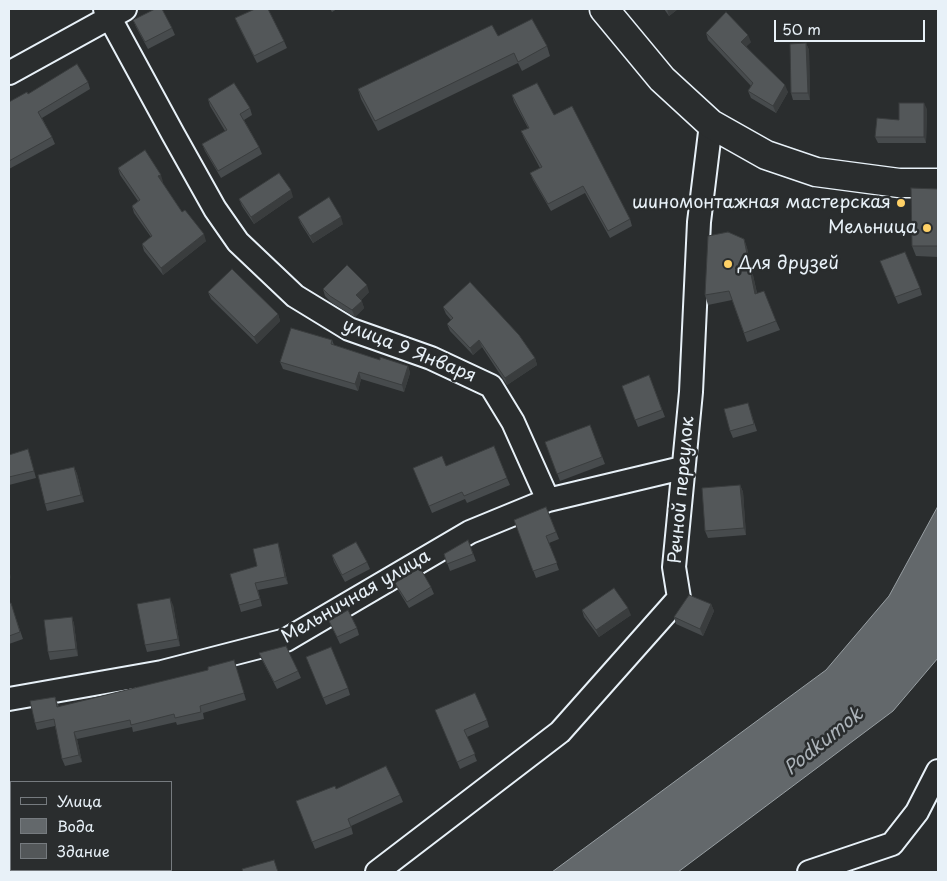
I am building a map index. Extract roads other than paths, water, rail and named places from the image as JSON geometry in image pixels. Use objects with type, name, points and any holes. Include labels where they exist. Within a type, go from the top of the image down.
[{"type":"main road","points":[[604,9],[662,79],[711,124],[766,156],[816,172],[899,183],[938,183]]},
{"type":"street","points":[[9,73],[113,12]]},
{"type":"street","name":"улица 9 Января","points":[[113,12],[215,208],[238,242],[295,296],[349,329],[431,358],[491,386],[513,422],[548,500]]},
{"type":"street","name":"Речной переулок","points":[[377,872],[560,732],[679,598],[674,567],[682,468],[687,445],[691,392],[699,222],[711,124]]},
{"type":"street","points":[[548,500],[682,468]]},
{"type":"street","name":"Мельничная улица","points":[[9,699],[162,672],[286,640],[470,532],[548,500]]},
{"type":"street","points":[[818,871],[892,844],[917,812],[938,772]]},
{"type":"water","name":"Podkumok","points":[[938,506],[938,658],[893,711],[678,872],[552,872],[826,670],[889,596]]},
{"type":"place","name":"шиномонтажная мастерская","points":[[901,203]]},
{"type":"place","name":"Мельница","points":[[927,228]]},
{"type":"place","name":"Для друзей","points":[[728,264]]}]
